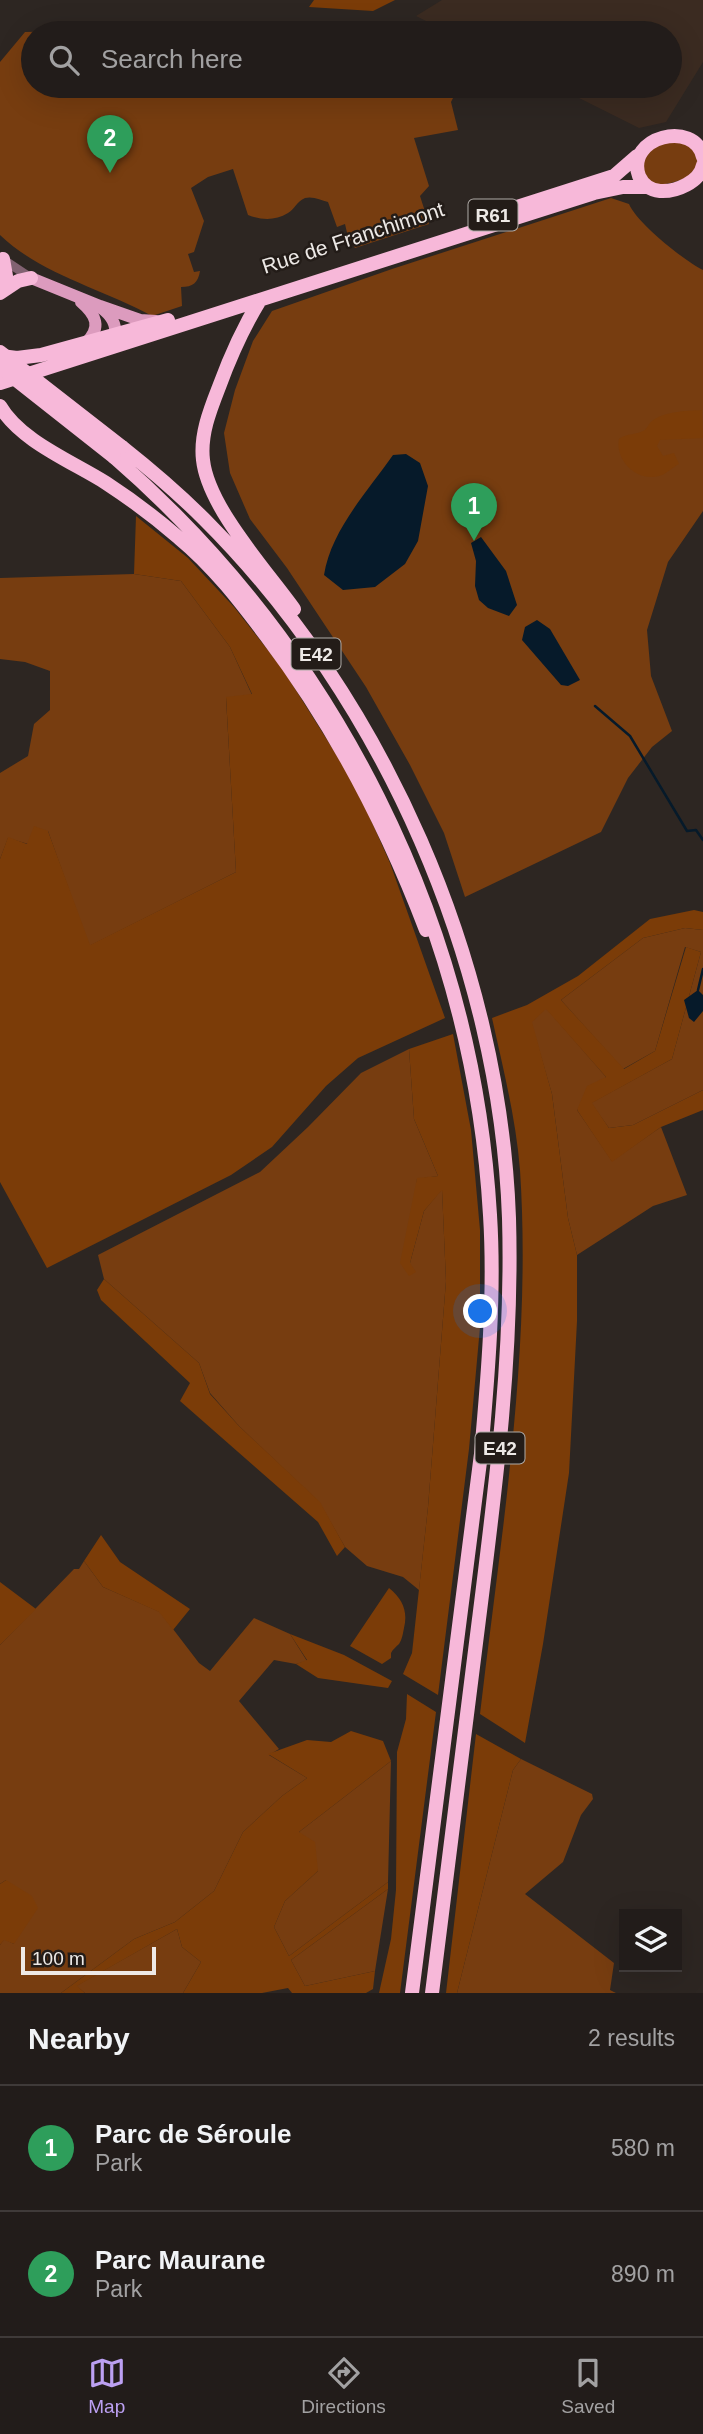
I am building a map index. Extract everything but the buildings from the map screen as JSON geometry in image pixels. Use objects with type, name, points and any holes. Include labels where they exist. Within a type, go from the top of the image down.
[{"type":"highway","name":"R61","points":[[637,156],[651,143],[675,136],[684,136],[701,149]]},
{"type":"highway","points":[[637,156],[638,174],[646,187]]},
{"type":"highway","name":"Rue de Franchimont","points":[[103,351],[223,307],[614,176],[637,156]]},
{"type":"highway","name":"R61","points":[[646,187],[659,191],[670,190],[689,183],[701,174]]},
{"type":"highway","name":"Rue de Franchimont","points":[[116,334],[260,300],[604,190],[646,187]]},
{"type":"highway","points":[[0,293],[6,276],[2,258]]},
{"type":"highway","points":[[0,293],[18,281],[31,278]]},
{"type":"highway","points":[[260,300],[232,352],[208,417],[203,460],[209,483],[225,514],[342,677],[391,760],[436,859],[447,907]]},
{"type":"highway","points":[[223,307],[235,325],[232,352]]},
{"type":"highway","name":"R61","points":[[0,354],[17,358],[41,355],[116,334]]},
{"type":"highway","name":"R61","points":[[2,383],[103,351]]},
{"type":"highway","name":"E42","points":[[0,354],[118,452],[230,575],[287,646],[328,706],[379,796],[416,879],[460,1014],[480,1114],[491,1216],[489,1361],[481,1454],[412,1993]]},
{"type":"highway","points":[[41,355],[27,366],[11,370],[2,383],[2,410],[18,429],[108,485],[156,519],[216,574],[253,619],[315,704],[364,789],[404,876],[460,1014]]},
{"type":"highway","name":"E42","points":[[0,368],[118,452],[162,479],[207,522],[280,605],[355,714],[391,778],[424,848],[470,978],[496,1097],[509,1213],[510,1295],[507,1375],[499,1456],[432,1993]]},
{"type":"main road","points":[[31,278],[140,320],[163,322]]},
{"type":"main road","points":[[76,297],[92,312],[96,320],[95,332],[86,343]]},
{"type":"main road","points":[[100,306],[113,319],[116,334],[115,340],[103,351]]},
{"type":"street","points":[[2,258],[31,278]]},
{"type":"shaded area","points":[[314,0],[395,0],[373,11],[309,7]]},
{"type":"shaded area","points":[[442,0],[703,0],[703,62],[682,96],[682,21],[426,21],[416,16]]},
{"type":"shaded area","points":[[21,37],[21,98],[453,98],[451,102],[458,130],[414,138],[429,186],[420,196],[429,224],[355,248],[348,237],[345,224],[337,227],[328,202],[305,198],[283,216],[258,218],[248,215],[233,169],[208,177],[191,188],[204,221],[194,252],[188,254],[194,272],[200,271],[198,279],[192,285],[181,287],[182,306],[152,316],[34,261],[0,235],[0,62]]},
{"type":"shaded area","points":[[579,98],[681,98],[666,122],[639,128]]},
{"type":"shaded area","points":[[685,141],[697,154],[698,164],[689,177],[656,184],[645,177],[643,165],[652,149],[671,142]]},
{"type":"shaded area","points":[[611,198],[629,204],[641,221],[662,240],[703,270],[703,511],[668,562],[647,630],[651,676],[672,731],[652,747],[628,778],[601,832],[465,897],[444,833],[366,687],[287,568],[250,519],[230,473],[224,433],[235,390],[253,341],[272,311]]},
{"type":"shaded area","points":[[702,410],[703,438],[660,440],[657,446],[663,456],[674,453],[679,464],[666,473],[651,477],[642,476],[624,462],[620,454],[619,439],[645,430],[651,422],[663,415]]},
{"type":"shaded area","points":[[136,516],[188,558],[234,607],[282,668],[356,786],[390,863],[445,1018],[358,1058],[326,1086],[272,1147],[231,1175],[47,1268],[0,1182],[0,859],[8,837],[27,844],[34,826],[48,831],[90,945],[236,872],[226,697],[252,694],[230,647],[181,581],[134,574]]},
{"type":"shaded area","points":[[134,574],[181,581],[230,647],[252,695],[226,698],[236,872],[89,946],[48,831],[28,844],[8,838],[0,859],[0,773],[28,756],[34,724],[50,710],[50,671],[25,662],[0,659],[0,578]]},
{"type":"shaded area","points":[[694,910],[703,912],[703,930],[685,928],[643,938],[561,1000],[624,1069],[655,1051],[686,947],[701,952],[672,1059],[592,1103],[609,1128],[633,1125],[703,1090],[703,1110],[661,1127],[612,1162],[577,1110],[587,1086],[606,1077],[546,1009],[532,1022],[552,1094],[568,1218],[577,1255],[577,1321],[569,1473],[525,1743],[480,1714],[512,1443],[522,1306],[520,1170],[509,1094],[492,1018],[527,1005],[578,976],[650,919]]},
{"type":"shaded area","points":[[685,928],[703,930],[703,1090],[633,1125],[609,1128],[591,1103],[672,1059],[701,952],[685,947],[655,1051],[623,1069],[561,1000],[643,938]]},
{"type":"shaded area","points":[[546,1008],[606,1077],[577,1110],[612,1161],[661,1127],[687,1195],[653,1206],[577,1255],[568,1218],[552,1094],[531,1022]]},
{"type":"shaded area","points":[[453,1034],[471,1130],[480,1230],[480,1327],[469,1449],[438,1695],[403,1674],[412,1653],[428,1507],[446,1281],[442,1190],[424,1211],[410,1263],[416,1272],[409,1276],[400,1263],[417,1178],[438,1176],[414,1119],[409,1049]]},
{"type":"shaded area","points":[[409,1049],[414,1119],[438,1176],[417,1179],[410,1263],[424,1211],[442,1189],[446,1281],[419,1590],[403,1577],[367,1566],[345,1547],[319,1502],[239,1426],[210,1393],[199,1363],[104,1279],[98,1255],[260,1172],[361,1073]]},
{"type":"shaded area","points":[[104,1279],[199,1363],[210,1394],[239,1426],[320,1502],[345,1547],[337,1556],[318,1522],[180,1401],[190,1383],[101,1300],[97,1290]]},
{"type":"shaded area","points":[[101,1535],[120,1562],[190,1609],[173,1630],[159,1612],[103,1587],[84,1561]]},
{"type":"shaded area","points":[[84,1561],[103,1587],[160,1612],[199,1663],[210,1671],[254,1618],[290,1634],[307,1661],[296,1664],[274,1660],[239,1701],[279,1749],[269,1755],[307,1778],[282,1796],[243,1832],[214,1891],[175,1922],[134,1939],[61,1993],[0,1993],[0,1945],[4,1939],[14,1944],[6,1880],[0,1884],[0,1645],[74,1569],[79,1569]]},
{"type":"shaded area","points":[[0,1582],[36,1609],[0,1645]]},
{"type":"shaded area","points":[[389,1588],[403,1606],[405,1622],[400,1642],[391,1653],[391,1658],[382,1664],[350,1646]]},
{"type":"shaded area","points":[[290,1634],[344,1655],[392,1681],[388,1688],[318,1678],[296,1664],[307,1660]]},
{"type":"shaded area","points":[[407,1694],[436,1712],[400,1993],[379,1993],[391,1939],[396,1890],[397,1752],[406,1719]]},
{"type":"shaded area","points":[[351,1731],[383,1741],[391,1761],[299,1832],[315,1842],[318,1871],[285,1901],[274,1927],[289,1956],[388,1882],[388,1889],[291,1960],[305,1986],[375,1971],[373,1989],[366,1993],[292,1993],[288,1988],[262,1993],[183,1993],[201,1962],[182,1947],[177,1929],[77,1986],[85,1993],[61,1993],[134,1939],[175,1922],[214,1891],[243,1832],[282,1796],[307,1778],[268,1754],[307,1740],[331,1742]]},
{"type":"shaded area","points":[[476,1734],[521,1759],[513,1770],[457,1993],[446,1993]]},
{"type":"shaded area","points":[[521,1759],[592,1794],[593,1799],[581,1815],[563,1862],[525,1894],[614,1963],[610,1990],[616,1993],[457,1993],[513,1770]]},
{"type":"shaded area","points":[[391,1761],[388,1882],[289,1956],[274,1927],[285,1901],[318,1871],[299,1832]]},
{"type":"shaded area","points":[[6,1880],[32,1896],[38,1908],[14,1944],[4,1940],[0,1945],[0,1884]]},
{"type":"shaded area","points":[[388,1889],[375,1971],[305,1986],[291,1960]]},
{"type":"shaded area","points":[[177,1929],[182,1947],[201,1962],[183,1993],[85,1993],[76,1986]]},
{"type":"water","points":[[406,454],[420,463],[428,486],[418,541],[405,564],[375,587],[343,590],[324,575],[334,542],[393,455]]},
{"type":"water","points":[[481,537],[506,571],[517,605],[509,616],[488,608],[479,600],[475,586],[476,561],[471,543]]},
{"type":"water","points":[[537,620],[550,629],[580,680],[568,686],[561,685],[522,640],[525,627]]},
{"type":"water","points":[[698,990],[703,995],[703,1011],[694,1022],[689,1018],[684,1000]]},
{"type":"waterway","points":[[595,706],[630,736],[687,831],[696,830],[703,840]]},
{"type":"waterway","points":[[698,990],[703,969]]},
{"type":"place","name":"Parc Maurane","points":[[110,173]]},
{"type":"place","name":"Parc de Séroule","points":[[474,541]]}]
